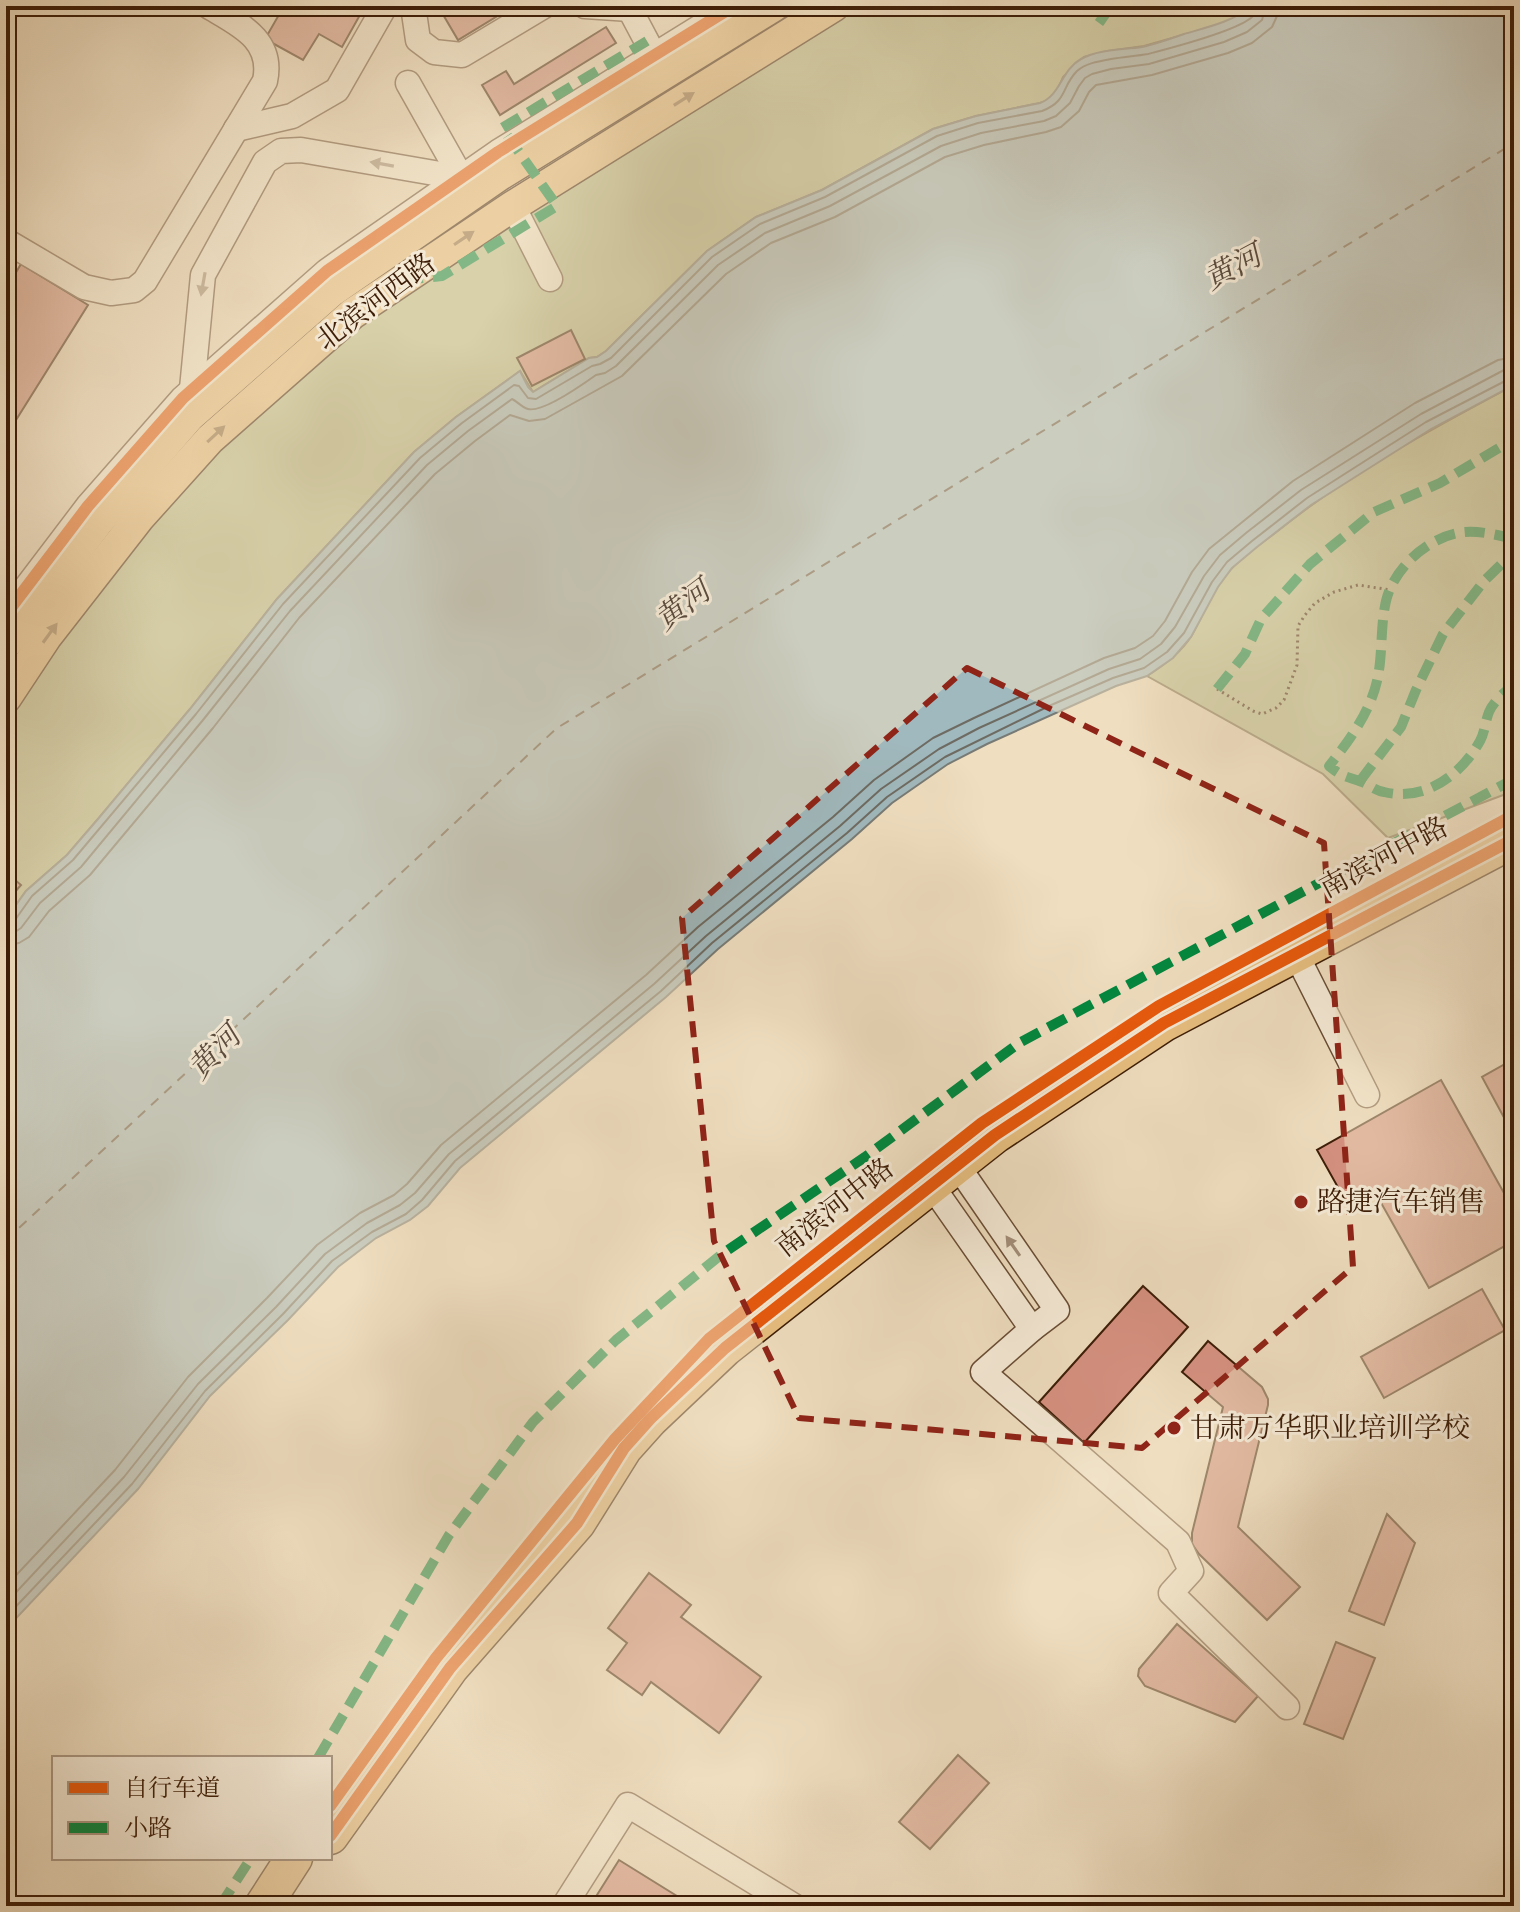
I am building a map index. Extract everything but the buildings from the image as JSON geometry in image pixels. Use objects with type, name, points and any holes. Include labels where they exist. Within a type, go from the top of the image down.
[{"type":"highway","name":"南滨河中路","points":[[332,1803],[436,1658],[473,1612],[615,1439],[709,1339],[982,1123],[1147,1015],[1514,815]]},
{"type":"highway","name":"南滨河中路","points":[[332,1833],[450,1668],[577,1523],[624,1448],[725,1348],[995,1135],[1164,1023],[1514,839]]},
{"type":"highway","points":[[263,1906],[293,1860]]},
{"type":"highway","points":[[283,1906],[313,1860]]},
{"type":"main road","name":"北滨河西路","points":[[6,644],[191,403],[474,180],[774,6]]},
{"type":"main road","name":"北滨河西路","points":[[6,698],[47,636],[139,518],[210,439],[352,314],[513,206],[834,6]]},
{"type":"street","points":[[6,241],[84,287],[111,293],[134,290],[145,281],[265,81],[268,67],[262,47],[248,30],[208,6]]},
{"type":"street","points":[[236,129],[292,116],[337,90],[385,6]]},
{"type":"street","points":[[413,6],[418,40],[434,52],[462,55],[544,6]]},
{"type":"street","points":[[585,6],[629,8],[654,55]]},
{"type":"street","points":[[474,180],[498,152],[734,6]]},
{"type":"street","points":[[408,83],[474,180]]},
{"type":"street","points":[[6,614],[88,506],[191,403],[203,275],[265,162],[281,151],[301,150],[474,180]]},
{"type":"street","points":[[203,184],[240,207]]},
{"type":"street","points":[[513,206],[550,279]]},
{"type":"street","points":[[1296,954],[1367,1095]]},
{"type":"street","points":[[945,1175],[1032,1329]]},
{"type":"street","points":[[945,1175],[1057,1310],[983,1372],[1178,1542],[1191,1571],[1171,1593],[1287,1707]]},
{"type":"street","points":[[564,1906],[628,1805],[794,1906]]},
{"type":"path","points":[[1217,689],[1262,714],[1276,708],[1284,700],[1297,665],[1298,626],[1315,603],[1334,592],[1358,585],[1391,590]]},
{"type":"highlighted area","points":[[967,668],[1324,843],[1353,1267],[1142,1448],[799,1418],[714,1241],[682,918]]},
{"type":"green space","points":[[834,6],[1252,6],[1240,16],[1218,25],[1144,46],[1084,57],[1063,77],[1049,100],[933,129],[822,190],[756,217],[707,251],[597,357],[589,358],[533,392],[520,371],[456,417],[414,452],[277,599],[98,819],[67,855],[26,891],[6,919],[6,697],[139,518],[352,314]]},
{"type":"green space","points":[[1514,385],[1514,791],[1388,838],[1323,774],[1147,676],[1183,647],[1220,582],[1250,552],[1307,508],[1364,470]]},
{"type":"water","name":"黄河","points":[[1252,6],[1514,6],[1514,385],[1431,429],[1311,505],[1257,547],[1232,568],[1218,587],[1191,637],[1173,658],[1147,676],[1116,686],[987,744],[948,764],[892,803],[460,1168],[428,1206],[410,1220],[376,1238],[338,1267],[210,1396],[138,1489],[6,1629],[6,919],[26,891],[67,855],[98,819],[277,599],[414,452],[456,417],[520,371],[533,392],[606,351],[707,251],[756,217],[822,190],[933,129],[976,116],[1040,103],[1052,94],[1074,64],[1088,56],[1158,43],[1228,20]]},
{"type":"ferry route","points":[[6,1240],[557,728],[1514,143]]},
{"type":"marked path","points":[[1099,23],[1111,6]]},
{"type":"marked path","points":[[403,280],[442,276],[557,206],[502,128],[647,41]]},
{"type":"marked path","points":[[1217,689],[1245,654],[1261,619],[1310,564],[1374,512],[1440,483],[1514,439]]},
{"type":"marked path","points":[[1514,539],[1478,532],[1452,534],[1427,546],[1405,565],[1390,588],[1386,601],[1374,693],[1358,726],[1329,766],[1342,775],[1381,791],[1399,794],[1427,789],[1463,765],[1480,741],[1491,708],[1514,685]]},
{"type":"marked path","points":[[1360,781],[1401,727],[1443,634],[1484,581],[1514,552]]},
{"type":"marked path","points":[[319,1756],[449,1535],[533,1422],[616,1340],[722,1254],[865,1157],[1019,1043],[1514,779]]},
{"type":"marked path","points":[[220,1906],[250,1860]]},
{"type":"cycle path","points":[[6,614],[88,506],[183,398],[327,271],[498,152],[734,6]]},
{"type":"cycle path","points":[[332,1803],[436,1658],[615,1439],[709,1339],[982,1123],[1159,1006],[1514,815]]},
{"type":"cycle path","points":[[332,1833],[450,1668],[577,1523],[624,1448],[725,1348],[995,1135],[1164,1023],[1514,839]]},
{"type":"place","name":"路捷汽车销售","points":[[1301,1202]]},
{"type":"place","name":"甘肃万华职业培训学校","points":[[1174,1428]]}]
